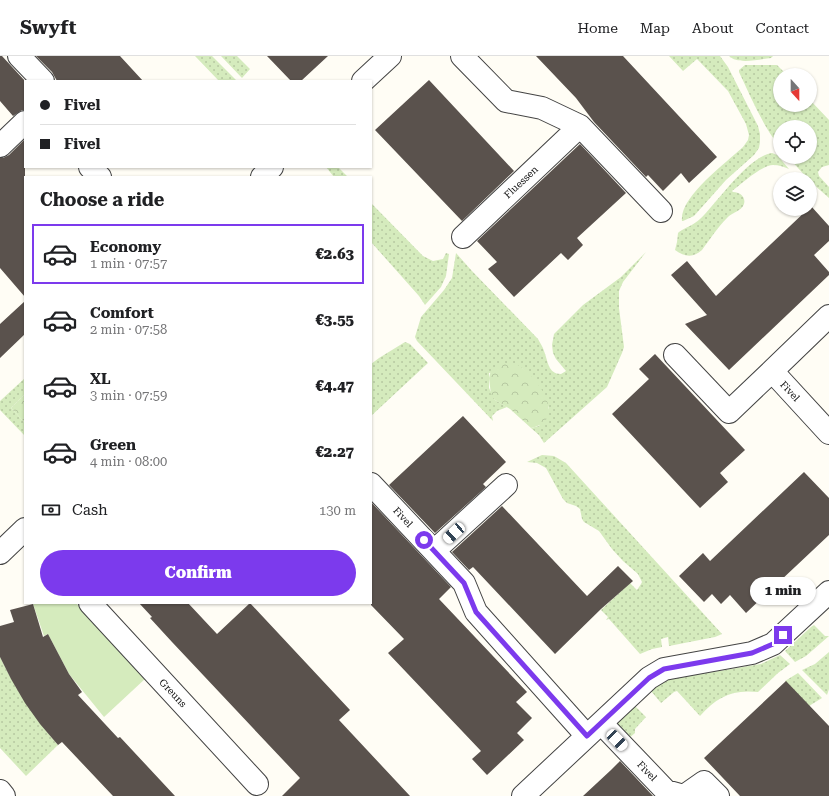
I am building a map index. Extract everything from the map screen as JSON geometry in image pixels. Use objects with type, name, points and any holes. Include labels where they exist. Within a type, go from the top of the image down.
[{"type":"street","points":[[19,56],[42,80]]},
{"type":"street","points":[[364,80],[390,56]]},
{"type":"street","points":[[462,56],[506,100],[542,108],[580,126],[660,211]]},
{"type":"street","points":[[0,146],[24,123]]},
{"type":"street","name":"Fluessen","points":[[463,237],[580,126]]},
{"type":"street","points":[[91,168],[99,176]]},
{"type":"street","points":[[263,176],[271,168]]},
{"type":"street","name":"Fivel","points":[[829,316],[772,371],[829,433]]},
{"type":"street","points":[[675,355],[729,412],[772,371]]},
{"type":"street","name":"Fivel","points":[[372,485],[464,583],[476,612],[594,730],[666,791],[684,796],[704,782],[718,796]]},
{"type":"street","points":[[434,551],[506,485]]},
{"type":"street","points":[[0,553],[24,531]]},
{"type":"street","points":[[523,796],[649,678],[664,669],[752,653],[773,644],[829,592]]},
{"type":"street","name":"Greuns","points":[[91,604],[256,784]]},
{"type":"street","points":[[0,791],[4,796]]},
{"type":"green space","points":[[195,56],[212,56],[236,80],[218,80]]},
{"type":"green space","points":[[221,56],[237,56],[250,69],[242,78]]},
{"type":"green space","points":[[669,56],[720,56],[728,67],[758,126],[760,134],[759,148],[754,155],[726,180],[694,216],[683,221],[683,212],[696,191],[715,171],[743,147],[748,140],[749,135],[746,124],[728,91],[697,59],[683,71]]},
{"type":"green space","points":[[729,56],[773,56],[771,58],[743,61],[733,59]]},
{"type":"green space","points":[[745,65],[777,65],[780,68],[773,68],[773,112],[817,112],[817,107],[829,120],[829,165],[822,167],[818,172],[819,176],[829,187],[829,198],[817,187],[817,172],[802,172],[794,164],[817,164],[817,120],[773,120],[773,136],[752,101],[739,70]]},
{"type":"green space","points":[[773,153],[773,164],[785,164],[789,169],[773,165],[763,168],[752,175],[732,191],[743,197],[743,207],[729,216],[699,253],[689,256],[675,250],[678,233],[700,219],[743,171],[763,156]]},
{"type":"green space","points":[[327,168],[339,168],[347,176],[333,176]]},
{"type":"green space","points":[[372,204],[423,256],[433,261],[443,259],[446,253],[449,254],[446,276],[441,287],[425,305],[419,296],[372,243]]},
{"type":"green space","points":[[646,252],[623,282],[619,291],[619,308],[624,347],[607,387],[544,443],[539,435],[531,428],[539,426],[549,408],[538,386],[522,368],[489,373],[489,388],[495,400],[507,407],[497,411],[492,416],[493,421],[417,341],[415,337],[421,317],[444,290],[452,278],[456,253],[538,339],[551,369],[553,372],[561,374],[566,371],[553,353],[552,345],[554,334],[583,305],[621,277]]},
{"type":"green space","points":[[405,342],[410,344],[428,363],[372,415],[372,363]]},
{"type":"green space","points":[[506,363],[521,367],[542,390],[547,399],[549,409],[548,417],[542,424],[531,428],[510,409],[495,400],[491,395],[489,378],[491,370],[498,365]]},
{"type":"green space","points":[[24,379],[24,395],[11,408],[24,422],[24,435],[0,410],[0,401]]},
{"type":"green space","points":[[24,395],[24,422],[11,408]]},
{"type":"green space","points":[[542,455],[554,456],[566,463],[722,634],[715,637],[669,646],[668,637],[661,639],[662,647],[640,654],[609,619],[606,620],[608,617],[601,610],[630,583],[637,590],[642,582],[638,574],[612,549],[599,531],[584,522],[580,509],[567,503],[563,499],[546,468],[537,463],[527,462]]},
{"type":"green space","points":[[33,604],[77,604],[146,678],[104,717],[69,674],[48,634],[44,636]]},
{"type":"green space","points":[[814,625],[825,636],[829,636],[806,656],[795,662],[785,651]]},
{"type":"green space","points":[[829,652],[829,689],[827,695],[802,670],[815,664]]},
{"type":"green space","points":[[780,655],[790,664],[758,692],[749,691],[733,693],[719,699],[706,709],[700,716],[677,691],[661,703],[651,691],[663,682],[671,679],[761,664]]},
{"type":"green space","points":[[0,657],[26,703],[58,745],[26,776],[0,748]]},
{"type":"green space","points":[[798,673],[822,698],[809,706],[785,681]]},
{"type":"green space","points":[[635,706],[646,717],[635,729],[635,733],[628,739],[616,726],[616,723]]},
{"type":"building","points":[[0,56],[2,56],[24,80],[24,110],[13,116],[0,101]]},
{"type":"building","points":[[36,56],[120,56],[142,80],[56,80],[52,72]]},
{"type":"building","points":[[267,56],[328,56],[302,80],[290,80]]},
{"type":"building","points":[[536,56],[623,56],[717,157],[689,183],[681,173],[663,191],[648,175],[646,177],[594,122],[576,98]]},
{"type":"building","points":[[429,80],[514,171],[462,221],[375,130]]},
{"type":"building","points":[[24,140],[24,296],[0,268],[0,158],[9,155]]},
{"type":"building","points":[[580,144],[626,193],[577,238],[583,245],[568,260],[561,253],[514,297],[488,269],[497,262],[477,241]]},
{"type":"building","points":[[817,213],[829,226],[829,241],[814,255],[829,272],[829,275],[729,370],[685,324],[707,315],[671,275],[687,261],[716,296],[801,216],[817,216]]},
{"type":"building","points":[[24,302],[24,335],[0,358],[0,324]]},
{"type":"building","points":[[655,354],[745,450],[720,473],[728,482],[700,508],[612,414],[649,379],[639,369]]},
{"type":"building","points":[[463,416],[506,462],[483,484],[486,487],[435,533],[389,485]]},
{"type":"building","points":[[804,472],[829,498],[829,535],[746,613],[730,595],[721,604],[712,594],[704,602],[679,576],[703,553],[710,561]]},
{"type":"building","points":[[372,503],[451,587],[439,599],[527,692],[516,702],[532,718],[517,733],[524,740],[487,775],[472,759],[481,751],[388,653],[404,639],[371,605]]},
{"type":"building","points":[[502,506],[587,596],[618,566],[633,581],[601,609],[555,654],[473,567],[469,570],[452,552]]},
{"type":"building","points":[[33,604],[43,637],[48,634],[69,674],[82,692],[78,695],[175,796],[113,796],[62,742],[58,745],[40,724],[25,703],[0,657],[0,626],[14,622],[10,610]]},
{"type":"building","points":[[140,604],[189,604],[217,634],[249,604],[251,604],[350,710],[339,720],[410,796],[282,796],[300,778],[150,618],[152,617]]},
{"type":"building","points":[[786,681],[829,726],[829,796],[740,796],[704,758]]},
{"type":"building","points":[[620,761],[653,796],[583,796],[611,770]]},
{"type":"route","points":[[424,540],[464,583],[476,612],[587,736],[649,678],[664,669],[752,653],[773,644],[783,635]]}]
